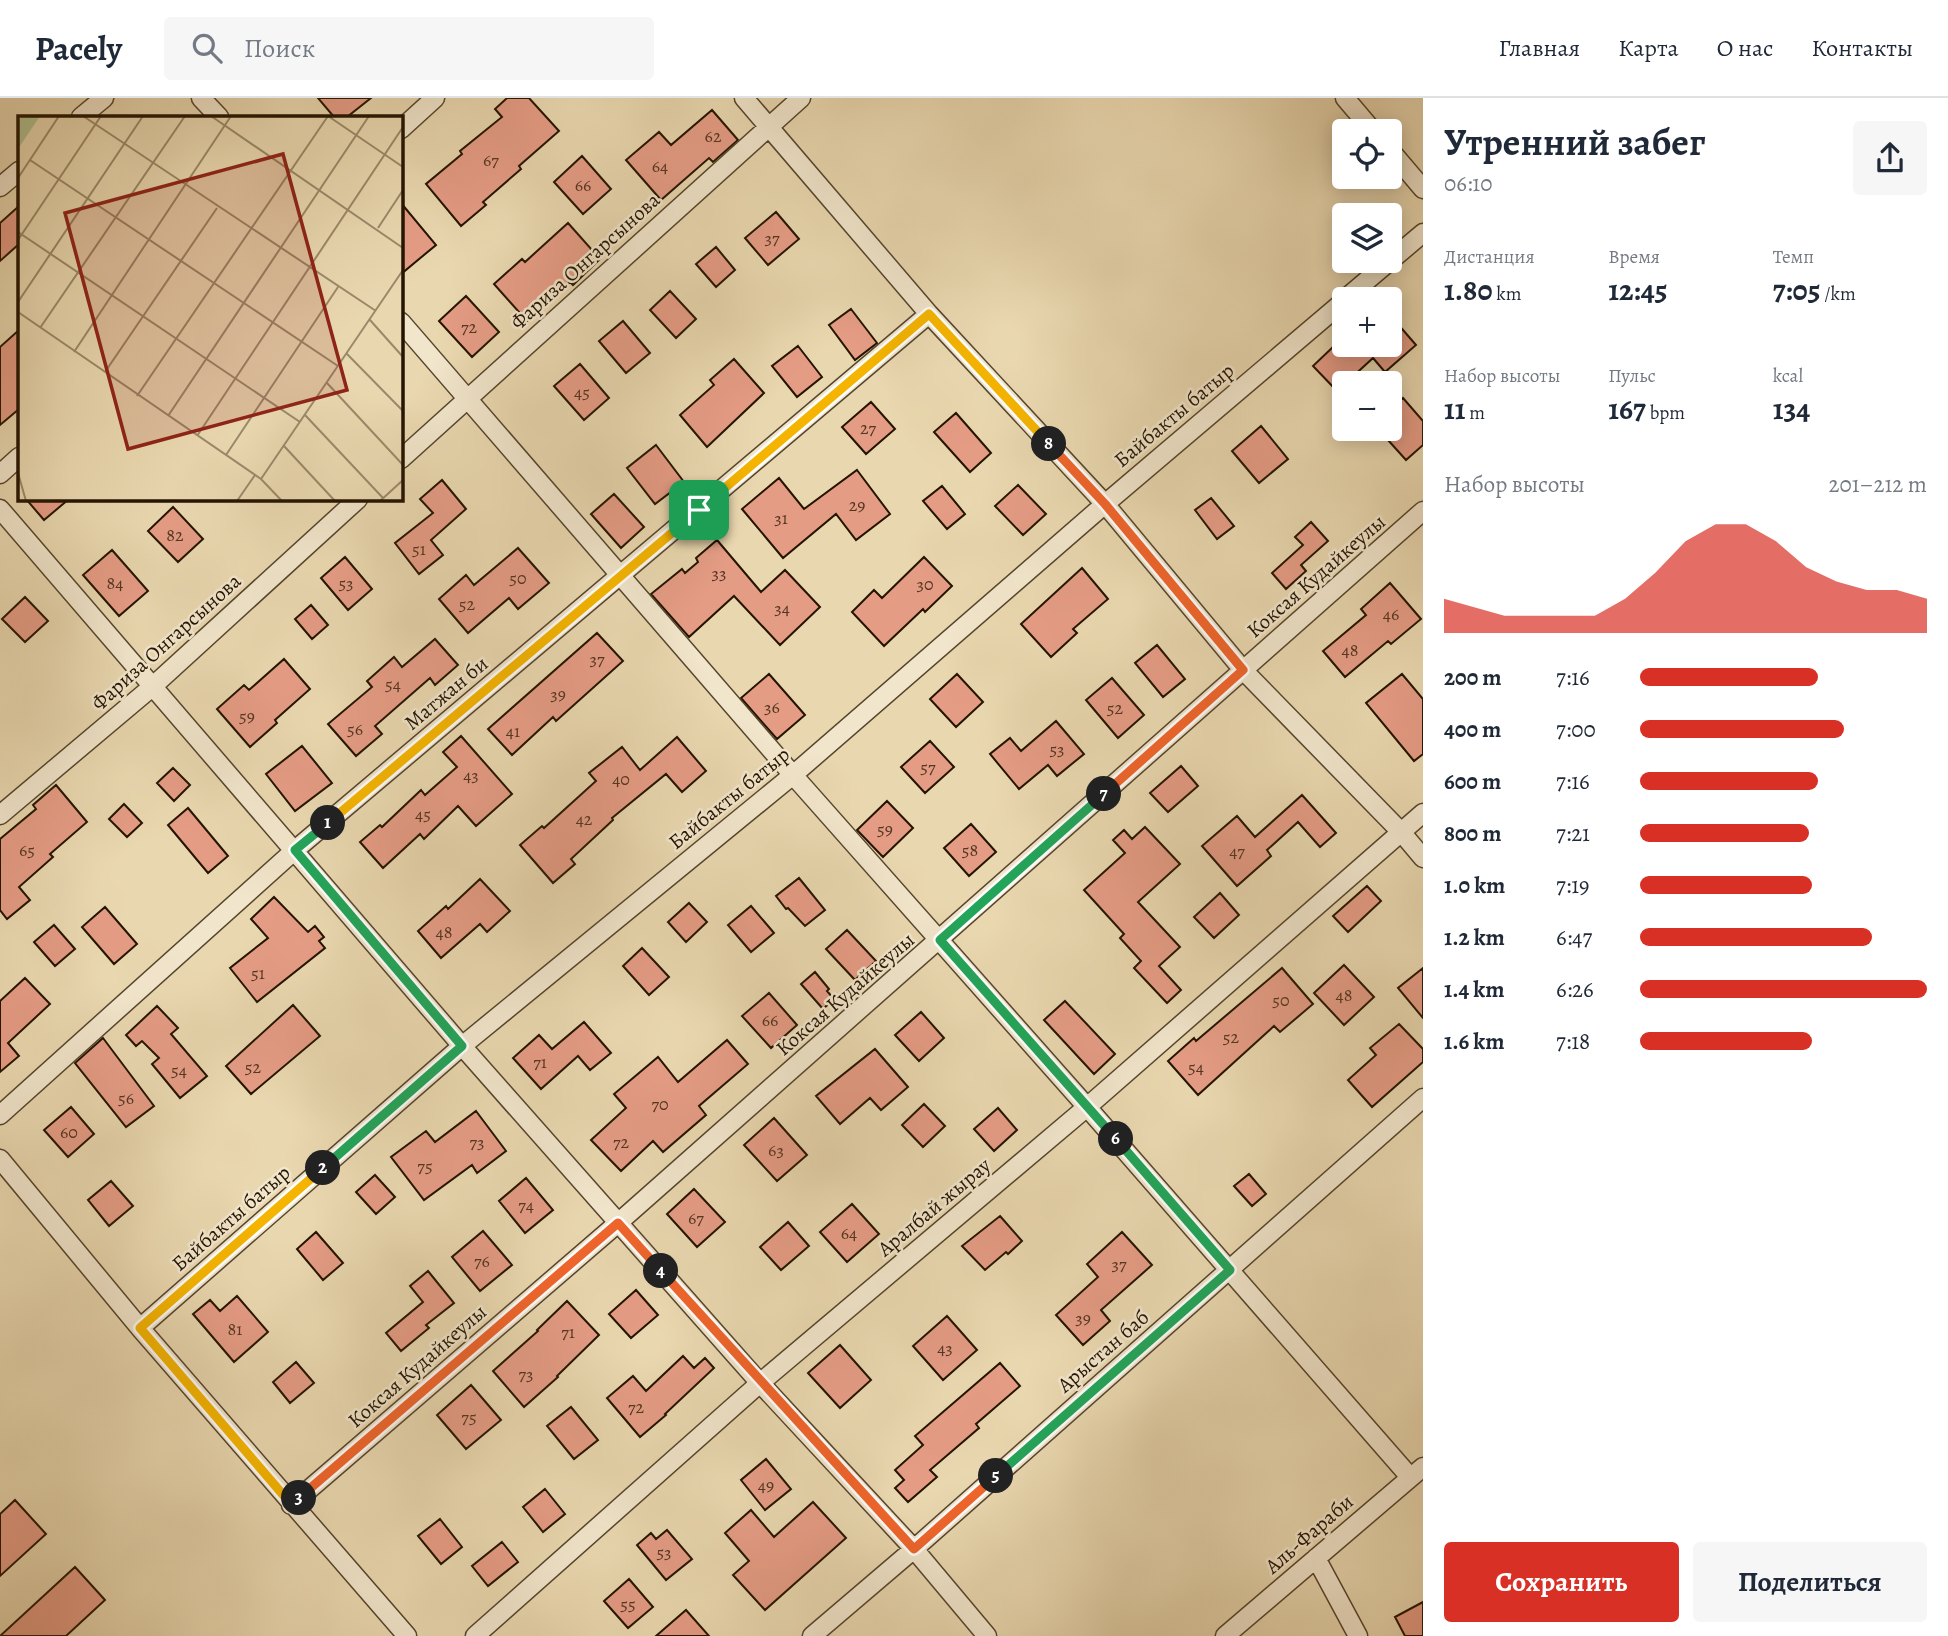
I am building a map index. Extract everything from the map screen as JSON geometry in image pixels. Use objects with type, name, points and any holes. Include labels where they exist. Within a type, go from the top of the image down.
[{"type":"street","points":[[82,116],[104,98]]},
{"type":"street","points":[[201,98],[218,116]]},
{"type":"street","points":[[402,127],[435,98]]},
{"type":"street","points":[[744,98],[929,314],[1105,504],[1243,670],[1402,833],[1423,858]]},
{"type":"street","name":"Фариза Онгарсынова","points":[[402,458],[801,98]]},
{"type":"street","points":[[1345,98],[1363,119]]},
{"type":"street","points":[[1402,164],[1423,189]]},
{"type":"street","points":[[0,187],[18,172]]},
{"type":"street","name":"Байбакты батыр","points":[[1360,287],[1423,233]]},
{"type":"street","name":"Байбакты батыр","points":[[140,1328],[462,1046],[793,775],[1332,311]]},
{"type":"street","name":"Матжан би","points":[[0,1115],[295,850],[929,314]]},
{"type":"street","points":[[402,323],[793,775],[1230,1270],[1417,1472]]},
{"type":"street","points":[[0,474],[18,458]]},
{"type":"street","name":"Фариза Онгарсынова","points":[[0,815],[152,687],[357,500]]},
{"type":"street","points":[[0,509],[462,1046],[760,1383],[914,1549],[987,1636]]},
{"type":"street","name":"Коксая Кудайкеулы","points":[[291,1504],[618,1223],[1423,511]]},
{"type":"street","name":"Аралбай жырау","points":[[475,1636],[760,1383],[1087,1107],[1423,813]]},
{"type":"street","name":"Арыстан баб","points":[[812,1636],[914,1549],[1423,1098]]},
{"type":"street","points":[[0,1159],[140,1328],[407,1636]]},
{"type":"street","name":"Аль-Фараби","points":[[1225,1636],[1417,1472]]},
{"type":"street","points":[[1316,1558],[1357,1636]]},
{"type":"building","points":[[318,98],[371,98],[348,116],[333,116]]},
{"type":"building","points":[[507,98],[529,98],[559,131],[519,166],[521,169],[483,202],[486,205],[461,226],[426,184],[462,154],[460,151],[502,117],[495,109]]},
{"type":"building","points":[[712,110],[738,140],[713,162],[709,158],[661,200],[626,160],[659,132],[671,145]]},
{"type":"building","points":[[582,156],[611,189],[583,214],[554,182]]},
{"type":"building","points":[[402,204],[436,245],[402,273]]},
{"type":"building","points":[[18,207],[18,245],[0,261],[0,223]]},
{"type":"building","points":[[776,212],[799,239],[768,265],[745,238]]},
{"type":"building","points":[[568,223],[600,259],[573,285],[570,282],[527,321],[494,284],[522,259],[525,262]]},
{"type":"building","points":[[716,247],[735,270],[716,287],[696,264]]},
{"type":"building","points":[[670,291],[696,319],[676,338],[650,310]]},
{"type":"building","points":[[466,296],[499,332],[472,357],[439,321]]},
{"type":"building","points":[[851,309],[877,343],[855,360],[829,325]]},
{"type":"building","points":[[623,321],[650,353],[626,373],[599,341]]},
{"type":"building","points":[[1402,329],[1416,345],[1386,371],[1373,358],[1359,371],[1332,371],[1332,386],[1313,366],[1332,348],[1332,357],[1402,357]]},
{"type":"building","points":[[18,331],[18,410],[0,425],[0,347]]},
{"type":"building","points":[[798,346],[822,377],[797,397],[772,366]]},
{"type":"building","points":[[734,359],[764,393],[707,447],[680,415],[714,385],[710,380]]},
{"type":"building","points":[[580,364],[609,398],[584,420],[554,386]]},
{"type":"building","points":[[1402,399],[1423,421],[1423,445],[1406,460],[1389,441],[1402,441]]},
{"type":"building","points":[[871,402],[895,429],[866,454],[842,427]]},
{"type":"building","points":[[956,413],[991,453],[970,472],[934,432]]},
{"type":"building","points":[[1261,426],[1288,459],[1259,483],[1232,451]]},
{"type":"building","points":[[656,445],[684,482],[655,504],[627,468]]},
{"type":"building","points":[[857,470],[890,514],[856,540],[836,514],[783,558],[742,509],[779,478],[804,509]]},
{"type":"building","points":[[442,480],[466,509],[431,540],[443,555],[419,574],[395,543],[433,513],[420,499]]},
{"type":"building","points":[[1018,485],[1046,514],[1023,535],[995,506]]},
{"type":"building","points":[[942,486],[965,514],[947,529],[923,501]]},
{"type":"building","points":[[614,494],[644,527],[621,548],[591,514]]},
{"type":"building","points":[[1211,498],[1234,526],[1217,539],[1195,510]]},
{"type":"building","points":[[27,500],[68,500],[44,520]]},
{"type":"building","points":[[173,507],[203,539],[178,562],[148,531]]},
{"type":"building","points":[[1311,522],[1328,541],[1301,565],[1306,571],[1286,589],[1272,573],[1303,545],[1295,537]]},
{"type":"building","points":[[717,540],[761,592],[785,570],[820,607],[780,645],[734,596],[689,637],[651,594],[682,569],[685,573],[698,562],[696,558]]},
{"type":"building","points":[[518,548],[549,583],[518,609],[509,598],[468,633],[439,599],[466,575],[474,585]]},
{"type":"building","points":[[112,550],[148,591],[119,616],[83,575]]},
{"type":"building","points":[[345,557],[372,589],[348,610],[321,578]]},
{"type":"building","points":[[924,557],[952,586],[884,646],[852,612],[874,590],[882,598]]},
{"type":"building","points":[[1082,568],[1108,599],[1073,629],[1077,633],[1051,657],[1021,624]]},
{"type":"building","points":[[1390,583],[1421,619],[1391,644],[1388,641],[1345,677],[1323,651],[1366,615],[1361,609]]},
{"type":"building","points":[[25,597],[48,621],[25,642],[2,619]]},
{"type":"building","points":[[311,605],[328,625],[312,639],[295,619]]},
{"type":"building","points":[[597,633],[623,661],[556,721],[553,717],[512,755],[488,729]]},
{"type":"building","points":[[435,639],[458,665],[435,685],[430,678],[375,726],[382,734],[356,756],[328,724],[372,687],[367,681],[394,657],[402,667]]},
{"type":"building","points":[[1157,645],[1185,679],[1163,697],[1135,663]]},
{"type":"building","points":[[284,659],[310,689],[250,747],[217,709],[244,685],[249,690]]},
{"type":"building","points":[[769,674],[805,715],[777,739],[741,698]]},
{"type":"building","points":[[957,674],[983,702],[956,727],[930,699]]},
{"type":"building","points":[[1402,674],[1423,699],[1423,754],[1414,761],[1366,703]]},
{"type":"building","points":[[1112,678],[1144,715],[1118,738],[1086,700]]},
{"type":"building","points":[[1056,721],[1084,754],[1057,776],[1048,765],[1019,789],[990,754],[1010,738],[1021,751]]},
{"type":"building","points":[[461,736],[512,794],[476,826],[458,806],[424,839],[420,834],[383,868],[360,842],[380,825],[382,827],[421,790],[425,795],[457,767],[443,752]]},
{"type":"building","points":[[677,737],[706,771],[682,792],[666,774],[612,818],[613,820],[571,859],[575,864],[553,883],[520,845],[542,826],[544,828],[596,781],[589,773],[622,747],[640,770]]},
{"type":"building","points":[[930,741],[954,767],[925,793],[901,767]]},
{"type":"building","points":[[302,746],[332,783],[295,811],[266,774]]},
{"type":"building","points":[[1181,766],[1198,786],[1168,812],[1150,793]]},
{"type":"building","points":[[173,768],[190,785],[174,801],[157,783]]},
{"type":"building","points":[[56,785],[87,822],[50,854],[53,857],[19,887],[30,900],[7,919],[0,910],[0,839],[36,809],[33,805]]},
{"type":"building","points":[[1302,795],[1336,833],[1320,847],[1298,822],[1267,850],[1271,856],[1237,886],[1202,846],[1237,816],[1255,837]]},
{"type":"building","points":[[887,801],[913,828],[883,857],[857,830]]},
{"type":"building","points":[[124,804],[142,823],[127,837],[109,819]]},
{"type":"building","points":[[188,808],[228,856],[208,873],[168,825]]},
{"type":"building","points":[[971,824],[996,852],[969,876],[944,848]]},
{"type":"building","points":[[1145,827],[1180,864],[1138,902],[1180,947],[1159,966],[1181,990],[1167,1003],[1134,968],[1141,961],[1120,938],[1124,934],[1084,890],[1125,853],[1113,840],[1124,830],[1132,839]]},
{"type":"building","points":[[799,878],[825,910],[805,926],[776,896]]},
{"type":"building","points":[[480,879],[510,911],[487,932],[480,924],[441,958],[418,931],[446,906],[448,909]]},
{"type":"building","points":[[1367,886],[1381,901],[1348,932],[1333,916]]},
{"type":"building","points":[[1220,893],[1239,915],[1214,938],[1194,917]]},
{"type":"building","points":[[274,897],[308,932],[315,926],[324,937],[319,941],[325,948],[257,1002],[230,968],[268,938],[251,919]]},
{"type":"building","points":[[689,903],[707,922],[686,942],[668,922]]},
{"type":"building","points":[[751,906],[774,933],[751,952],[728,925]]},
{"type":"building","points":[[105,907],[137,944],[114,964],[82,927]]},
{"type":"building","points":[[54,925],[75,949],[55,966],[34,942]]},
{"type":"building","points":[[847,930],[876,961],[855,980],[826,949]]},
{"type":"building","points":[[642,948],[669,977],[649,995],[623,966]]},
{"type":"building","points":[[1344,965],[1374,997],[1344,1025],[1314,993]]},
{"type":"building","points":[[1282,968],[1313,1004],[1280,1032],[1274,1026],[1198,1095],[1168,1061],[1194,1038],[1196,1041]]},
{"type":"building","points":[[1423,968],[1423,1018],[1398,988]]},
{"type":"building","points":[[815,972],[834,999],[823,1009],[801,984]]},
{"type":"building","points":[[25,978],[50,1004],[8,1043],[19,1056],[0,1072],[0,1001]]},
{"type":"building","points":[[769,993],[797,1025],[771,1048],[742,1016]]},
{"type":"building","points":[[1065,1001],[1115,1054],[1094,1074],[1044,1020]]},
{"type":"building","points":[[293,1005],[320,1036],[251,1094],[226,1066]]},
{"type":"building","points":[[157,1006],[178,1028],[171,1034],[207,1076],[180,1098],[152,1064],[159,1058],[142,1041],[136,1046],[126,1035]]},
{"type":"building","points":[[921,1012],[944,1038],[919,1061],[895,1035]]},
{"type":"building","points":[[584,1022],[611,1053],[590,1070],[578,1056],[541,1089],[513,1058],[539,1035],[552,1049]]},
{"type":"building","points":[[1399,1024],[1423,1049],[1423,1062],[1372,1107],[1348,1080],[1376,1055],[1370,1048]]},
{"type":"building","points":[[103,1038],[154,1106],[126,1127],[75,1063]]},
{"type":"building","points":[[727,1040],[748,1064],[699,1106],[706,1115],[663,1152],[653,1141],[621,1171],[591,1140],[626,1108],[614,1094],[658,1057],[678,1082]]},
{"type":"building","points":[[875,1049],[908,1087],[881,1110],[870,1098],[840,1124],[816,1096]]},
{"type":"building","points":[[924,1104],[945,1126],[923,1147],[902,1125]]},
{"type":"building","points":[[71,1107],[94,1134],[68,1157],[44,1130]]},
{"type":"building","points":[[998,1108],[1017,1130],[994,1151],[974,1129]]},
{"type":"building","points":[[476,1111],[506,1151],[477,1173],[472,1165],[424,1200],[391,1157],[426,1131],[435,1142]]},
{"type":"building","points":[[774,1118],[807,1155],[777,1181],[744,1145]]},
{"type":"building","points":[[1249,1174],[1266,1194],[1252,1206],[1234,1186]]},
{"type":"building","points":[[375,1175],[395,1197],[376,1214],[356,1192]]},
{"type":"building","points":[[526,1178],[553,1210],[525,1233],[499,1201]]},
{"type":"building","points":[[111,1181],[133,1206],[109,1226],[88,1200]]},
{"type":"building","points":[[694,1189],[725,1222],[697,1247],[667,1214]]},
{"type":"building","points":[[852,1204],[879,1234],[847,1262],[820,1232]]},
{"type":"building","points":[[1000,1216],[1022,1241],[985,1270],[962,1246]]},
{"type":"building","points":[[788,1222],[809,1246],[781,1270],[760,1247]]},
{"type":"building","points":[[483,1231],[512,1265],[480,1291],[452,1257]]},
{"type":"building","points":[[316,1232],[343,1263],[323,1280],[297,1249]]},
{"type":"building","points":[[1122,1232],[1152,1265],[1101,1310],[1110,1321],[1083,1345],[1056,1315],[1098,1277],[1087,1264]]},
{"type":"building","points":[[428,1271],[454,1303],[426,1325],[429,1328],[401,1351],[386,1333],[423,1302],[410,1286]]},
{"type":"building","points":[[636,1290],[658,1315],[631,1338],[609,1314]]},
{"type":"building","points":[[237,1296],[268,1332],[234,1362],[193,1314],[210,1300],[220,1311]]},
{"type":"building","points":[[567,1301],[599,1335],[524,1407],[493,1371]]},
{"type":"building","points":[[947,1316],[977,1350],[943,1380],[913,1346]]},
{"type":"building","points":[[840,1345],[871,1380],[840,1408],[808,1373]]},
{"type":"building","points":[[683,1356],[694,1368],[705,1358],[714,1368],[640,1437],[607,1398],[633,1376],[646,1391]]},
{"type":"building","points":[[296,1362],[314,1383],[290,1403],[273,1382]]},
{"type":"building","points":[[1000,1363],[1020,1386],[976,1424],[979,1428],[930,1470],[937,1477],[908,1502],[895,1488],[904,1480],[895,1470],[923,1445],[915,1436]]},
{"type":"building","points":[[471,1385],[501,1420],[466,1449],[437,1415]]},
{"type":"building","points":[[571,1407],[598,1440],[574,1459],[547,1426]]},
{"type":"building","points":[[766,1459],[791,1489],[765,1510],[741,1480]]},
{"type":"building","points":[[545,1489],[565,1514],[543,1532],[523,1507]]},
{"type":"building","points":[[15,1500],[46,1534],[0,1576],[0,1514]]},
{"type":"building","points":[[813,1502],[846,1538],[765,1610],[733,1575],[749,1561],[725,1533],[751,1510],[774,1537]]},
{"type":"building","points":[[440,1519],[462,1547],[441,1564],[418,1536]]},
{"type":"building","points":[[667,1530],[692,1559],[666,1580],[637,1545],[651,1533],[656,1539]]},
{"type":"building","points":[[502,1542],[518,1562],[488,1586],[472,1566]]},
{"type":"building","points":[[75,1567],[105,1600],[66,1636],[0,1636]]},
{"type":"building","points":[[629,1579],[653,1607],[628,1628],[604,1601]]},
{"type":"building","points":[[1423,1602],[1423,1636],[1405,1636],[1395,1617]]},
{"type":"building","points":[[686,1610],[709,1636],[656,1636]]},
{"type":"route","points":[[929,314],[1105,504],[1243,670],[940,940],[1230,1270],[914,1549],[760,1383],[618,1223],[291,1504],[140,1328],[462,1046],[295,850],[699,510],[929,314]]}]
